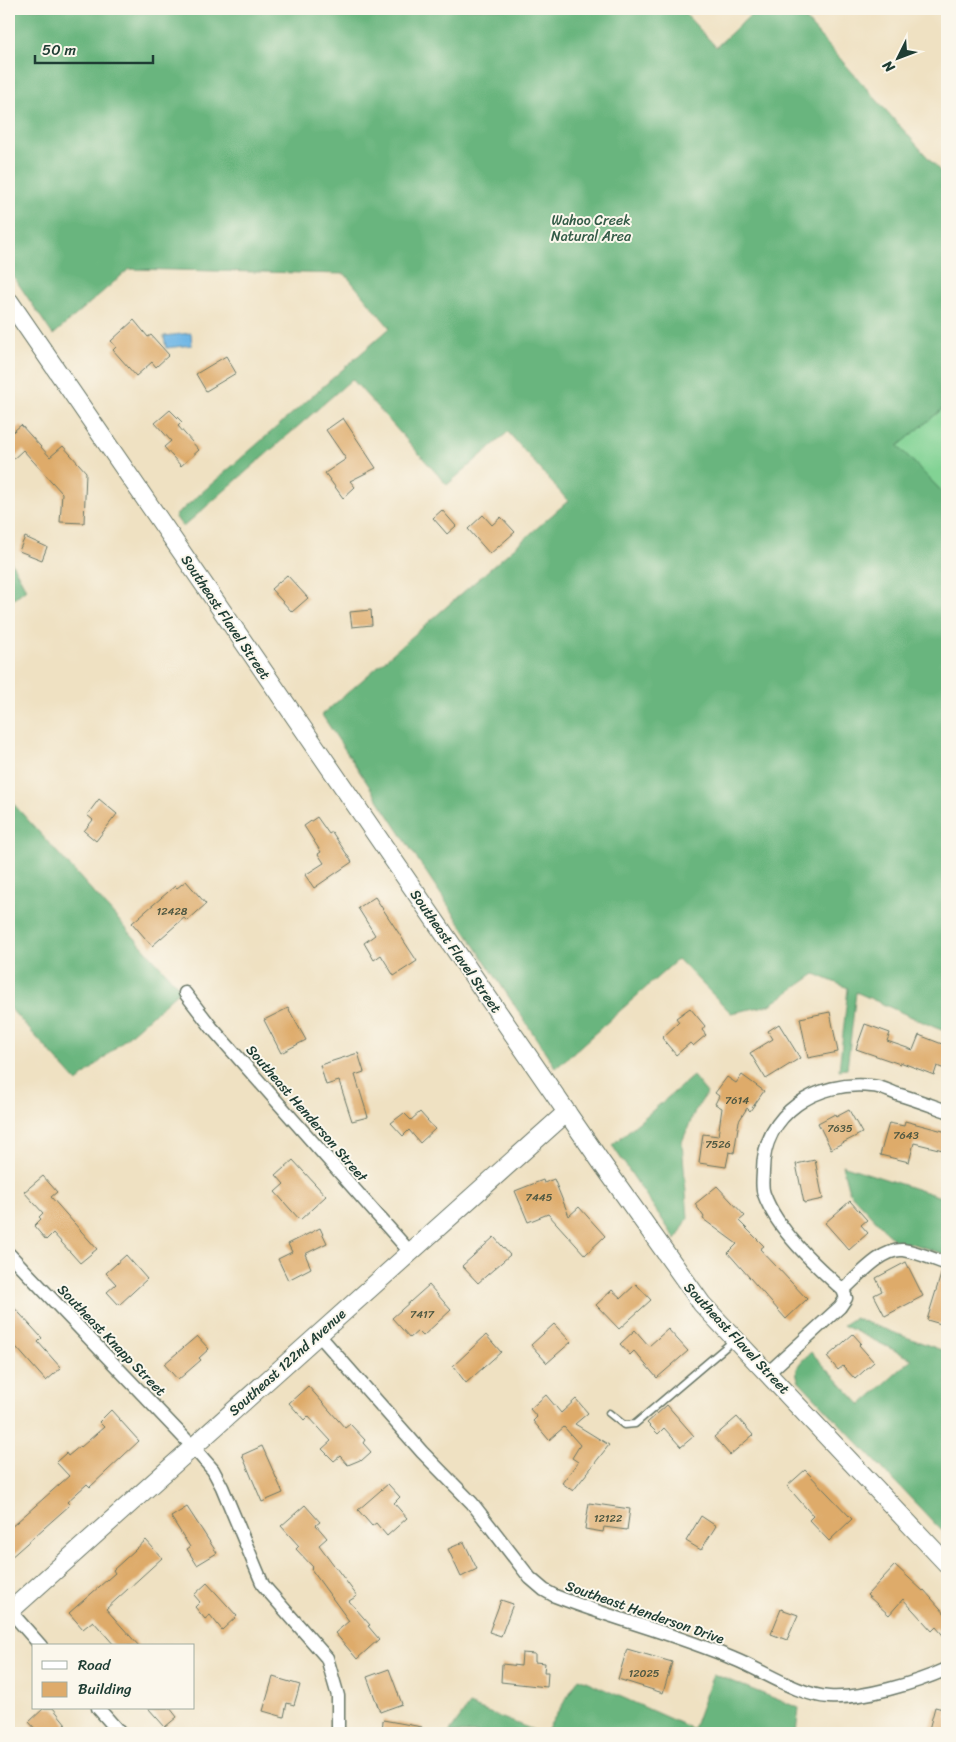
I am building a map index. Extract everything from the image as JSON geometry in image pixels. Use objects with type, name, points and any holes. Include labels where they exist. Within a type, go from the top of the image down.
[{"type":"street","name":"Southeast Flavel Street","points":[[9,301],[567,1112],[702,1304],[947,1564]]},
{"type":"street","name":"Southeast Henderson Street","points":[[185,993],[212,1028],[410,1252]]},
{"type":"street","points":[[768,1374],[840,1307],[846,1298],[843,1290],[776,1220],[763,1192],[763,1159],[768,1141],[781,1119],[798,1103],[811,1095],[827,1089],[856,1085],[874,1086],[947,1111]]},
{"type":"street","name":"Southeast 122nd Avenue","points":[[10,1612],[567,1112]]},
{"type":"street","points":[[843,1290],[878,1258],[891,1251],[902,1250],[911,1252],[947,1264]]},
{"type":"street","name":"Southeast Knapp Street","points":[[9,1254],[193,1447],[212,1470],[222,1487],[263,1584],[327,1658],[338,1696],[338,1733]]},
{"type":"street","name":"Southeast Henderson Drive","points":[[318,1334],[422,1452],[472,1503],[530,1578],[549,1593],[569,1602],[734,1658],[816,1695],[836,1697],[860,1695],[909,1684],[947,1670]]},
{"type":"street","points":[[10,1612],[40,1644]]},
{"type":"street","points":[[100,1710],[120,1733]]},
{"type":"lane","points":[[609,1413],[624,1425],[634,1424],[735,1339]]},
{"type":"green space","name":"Wahoo Creek Natural Area","points":[[9,9],[681,9],[716,47],[757,9],[796,9],[947,179],[947,405],[898,446],[947,497],[947,1032],[856,992],[847,1069],[839,1070],[848,988],[815,974],[770,1005],[731,1013],[678,959],[556,1068],[322,715],[568,501],[508,432],[447,485],[352,379],[183,527],[175,516],[390,328],[345,274],[129,269],[53,335],[9,270]]},
{"type":"green space","points":[[947,405],[947,497],[898,446]]},
{"type":"green space","points":[[9,558],[26,589],[9,603]]},
{"type":"green space","points":[[9,799],[181,989],[77,1082],[9,1007]]},
{"type":"green space","points":[[693,1076],[707,1093],[695,1111],[682,1142],[688,1218],[676,1240],[612,1145]]},
{"type":"green space","points":[[842,1165],[947,1199],[947,1255],[910,1243],[897,1243],[849,1192]]},
{"type":"green space","points":[[854,1318],[947,1352],[947,1526],[942,1531],[799,1381],[797,1368],[801,1361],[811,1352],[861,1405],[912,1359],[843,1325]]},
{"type":"green space","points":[[713,1674],[799,1708],[796,1733],[545,1733],[579,1678],[693,1729]]},
{"type":"green space","points":[[469,1705],[541,1733],[449,1733]]},
{"type":"water","points":[[191,333],[192,345],[166,348],[164,336]]},
{"type":"building","points":[[134,320],[148,337],[151,335],[169,355],[156,367],[152,362],[136,376],[113,350],[116,347],[111,341]]},
{"type":"building","points":[[226,356],[236,373],[206,391],[196,374]]},
{"type":"building","points":[[170,410],[182,422],[178,426],[199,450],[181,466],[164,447],[171,441],[155,423]]},
{"type":"building","points":[[343,418],[376,468],[350,481],[355,487],[343,498],[325,473],[346,459],[326,430]]},
{"type":"building","points":[[21,425],[50,457],[63,446],[86,472],[84,523],[60,522],[62,493],[23,450],[9,463],[9,435]]},
{"type":"building","points":[[442,510],[456,526],[447,534],[433,518]]},
{"type":"building","points":[[483,515],[492,525],[501,517],[515,532],[490,554],[468,529]]},
{"type":"building","points":[[25,537],[47,547],[42,560],[19,551]]},
{"type":"building","points":[[287,575],[308,598],[292,612],[271,589]]},
{"type":"building","points":[[371,610],[372,625],[352,627],[350,612]]},
{"type":"building","points":[[99,799],[117,814],[96,841],[84,831],[93,820],[87,815]]},
{"type":"building","points":[[317,817],[329,834],[332,832],[352,862],[314,888],[305,875],[324,863],[318,854],[321,852],[304,826]]},
{"type":"building","points":[[186,881],[206,904],[187,921],[184,918],[152,946],[132,923],[175,886],[177,888]]},
{"type":"building","points":[[375,897],[417,961],[394,976],[381,955],[374,960],[364,943],[375,935],[358,908]]},
{"type":"building","points":[[288,1008],[306,1040],[281,1053],[264,1020]]},
{"type":"building","points":[[690,1008],[705,1026],[702,1030],[706,1035],[693,1046],[690,1043],[676,1055],[662,1038],[679,1022],[676,1018]]},
{"type":"building","points":[[830,1012],[838,1052],[808,1058],[800,1018]]},
{"type":"building","points":[[779,1024],[800,1058],[766,1079],[750,1053],[773,1039],[768,1031]]},
{"type":"building","points":[[865,1024],[890,1033],[887,1041],[913,1050],[919,1035],[947,1046],[947,1070],[937,1066],[934,1075],[900,1062],[900,1064],[856,1049]]},
{"type":"building","points":[[358,1053],[364,1072],[355,1075],[368,1117],[352,1121],[339,1081],[326,1085],[320,1065]]},
{"type":"building","points":[[742,1075],[764,1091],[750,1111],[747,1108],[739,1121],[734,1153],[729,1152],[726,1167],[699,1163],[703,1134],[718,1136],[722,1108],[715,1104],[719,1096],[715,1093],[727,1077],[736,1083]]},
{"type":"building","points":[[849,1110],[862,1133],[831,1149],[818,1123],[835,1114],[836,1117]]},
{"type":"building","points":[[420,1112],[435,1129],[420,1143],[409,1130],[403,1136],[391,1123],[404,1113],[411,1120]]},
{"type":"building","points":[[905,1121],[947,1132],[947,1151],[914,1143],[909,1162],[880,1155],[889,1123],[904,1126]]},
{"type":"building","points":[[293,1160],[326,1196],[300,1220],[275,1192],[284,1184],[276,1175]]},
{"type":"building","points":[[815,1160],[823,1199],[804,1203],[796,1164]]},
{"type":"building","points":[[43,1176],[57,1192],[51,1197],[97,1249],[80,1263],[53,1233],[46,1240],[34,1226],[41,1219],[39,1217],[43,1213],[24,1192]]},
{"type":"building","points":[[554,1179],[569,1216],[579,1207],[605,1236],[585,1255],[548,1214],[528,1222],[515,1191],[543,1180],[544,1183]]},
{"type":"building","points":[[717,1186],[745,1216],[739,1221],[764,1246],[760,1249],[807,1299],[786,1319],[728,1253],[737,1244],[703,1219],[704,1217],[695,1204]]},
{"type":"building","points":[[850,1201],[867,1220],[861,1225],[868,1233],[849,1250],[825,1223]]},
{"type":"building","points":[[320,1228],[327,1243],[305,1254],[311,1268],[288,1280],[278,1259],[292,1252],[288,1244]]},
{"type":"building","points":[[494,1237],[510,1255],[478,1283],[462,1266]]},
{"type":"building","points":[[126,1255],[147,1279],[119,1305],[107,1292],[116,1284],[106,1273]]},
{"type":"building","points":[[906,1262],[923,1296],[885,1316],[874,1295],[882,1291],[876,1278]]},
{"type":"building","points":[[942,1271],[947,1272],[947,1316],[943,1315],[941,1324],[927,1320]]},
{"type":"building","points":[[636,1284],[651,1300],[619,1329],[596,1305],[612,1290],[621,1298]]},
{"type":"building","points":[[429,1285],[451,1310],[423,1336],[418,1331],[410,1338],[392,1318]]},
{"type":"building","points":[[9,1302],[42,1338],[38,1342],[61,1368],[46,1381],[9,1339]]},
{"type":"building","points":[[554,1324],[571,1342],[547,1363],[531,1345]]},
{"type":"building","points":[[668,1329],[688,1351],[657,1378],[634,1351],[630,1355],[620,1344],[635,1330],[649,1346]]},
{"type":"building","points":[[853,1334],[861,1343],[859,1345],[874,1362],[855,1379],[843,1366],[838,1370],[827,1357]]},
{"type":"building","points":[[486,1335],[501,1352],[466,1383],[453,1366]]},
{"type":"building","points":[[197,1336],[209,1349],[199,1358],[201,1360],[178,1380],[164,1364]]},
{"type":"building","points":[[308,1386],[345,1428],[350,1424],[365,1440],[363,1443],[371,1452],[361,1461],[348,1465],[340,1456],[334,1461],[322,1449],[331,1441],[308,1416],[304,1420],[289,1403]]},
{"type":"building","points":[[546,1395],[561,1413],[576,1399],[588,1413],[575,1424],[609,1445],[573,1491],[562,1483],[578,1462],[572,1458],[580,1445],[564,1427],[549,1440],[533,1421],[537,1417],[530,1409]]},
{"type":"building","points":[[667,1405],[694,1436],[681,1447],[664,1428],[658,1434],[647,1423]]},
{"type":"building","points":[[111,1410],[139,1441],[90,1487],[87,1484],[67,1502],[70,1505],[9,1559],[9,1529],[69,1476],[56,1462],[66,1453],[68,1456],[81,1447],[104,1427],[99,1422]]},
{"type":"building","points":[[737,1417],[753,1435],[730,1455],[714,1437]]},
{"type":"building","points":[[262,1446],[283,1493],[262,1502],[242,1455]]},
{"type":"building","points":[[805,1470],[852,1519],[829,1541],[809,1520],[813,1516],[787,1486]]},
{"type":"building","points":[[388,1484],[400,1497],[394,1503],[407,1518],[387,1536],[376,1523],[372,1526],[358,1510]]},
{"type":"building","points":[[589,1503],[630,1509],[627,1530],[604,1527],[603,1532],[585,1529]]},
{"type":"building","points":[[305,1505],[320,1522],[316,1525],[327,1538],[319,1545],[357,1596],[349,1601],[370,1625],[368,1626],[379,1639],[357,1659],[335,1633],[349,1621],[311,1569],[313,1567],[296,1549],[299,1546],[281,1526]]},
{"type":"building","points":[[187,1507],[217,1553],[197,1565],[187,1549],[190,1547],[171,1517]]},
{"type":"building","points":[[701,1516],[716,1526],[701,1550],[686,1541]]},
{"type":"building","points":[[146,1540],[162,1558],[106,1609],[137,1644],[113,1644],[93,1621],[83,1629],[69,1613],[115,1573],[113,1570]]},
{"type":"building","points":[[464,1542],[477,1569],[461,1577],[448,1549]]},
{"type":"building","points":[[895,1565],[924,1590],[947,1616],[947,1640],[936,1627],[932,1631],[903,1599],[889,1615],[867,1595]]},
{"type":"building","points":[[207,1583],[237,1616],[222,1630],[210,1615],[205,1619],[195,1607],[200,1602],[194,1595]]},
{"type":"building","points":[[501,1600],[513,1604],[501,1636],[489,1632]]},
{"type":"building","points":[[781,1609],[798,1615],[787,1640],[771,1634]]},
{"type":"building","points":[[627,1649],[672,1662],[663,1693],[618,1679]]},
{"type":"building","points":[[522,1653],[535,1654],[535,1662],[545,1663],[544,1672],[548,1672],[547,1687],[501,1682],[502,1664],[521,1666]]},
{"type":"building","points":[[389,1669],[402,1704],[380,1712],[367,1677]]},
{"type":"building","points":[[273,1677],[300,1685],[294,1705],[287,1703],[284,1717],[263,1711]]},
{"type":"building","points":[[935,1707],[947,1710],[947,1733],[928,1733]]},
{"type":"building","points":[[42,1710],[55,1710],[66,1724],[55,1733],[39,1733],[29,1722]]},
{"type":"building","points":[[150,1710],[172,1710],[177,1717],[165,1727]]},
{"type":"building","points":[[383,1720],[422,1727],[421,1733],[382,1733]]}]
